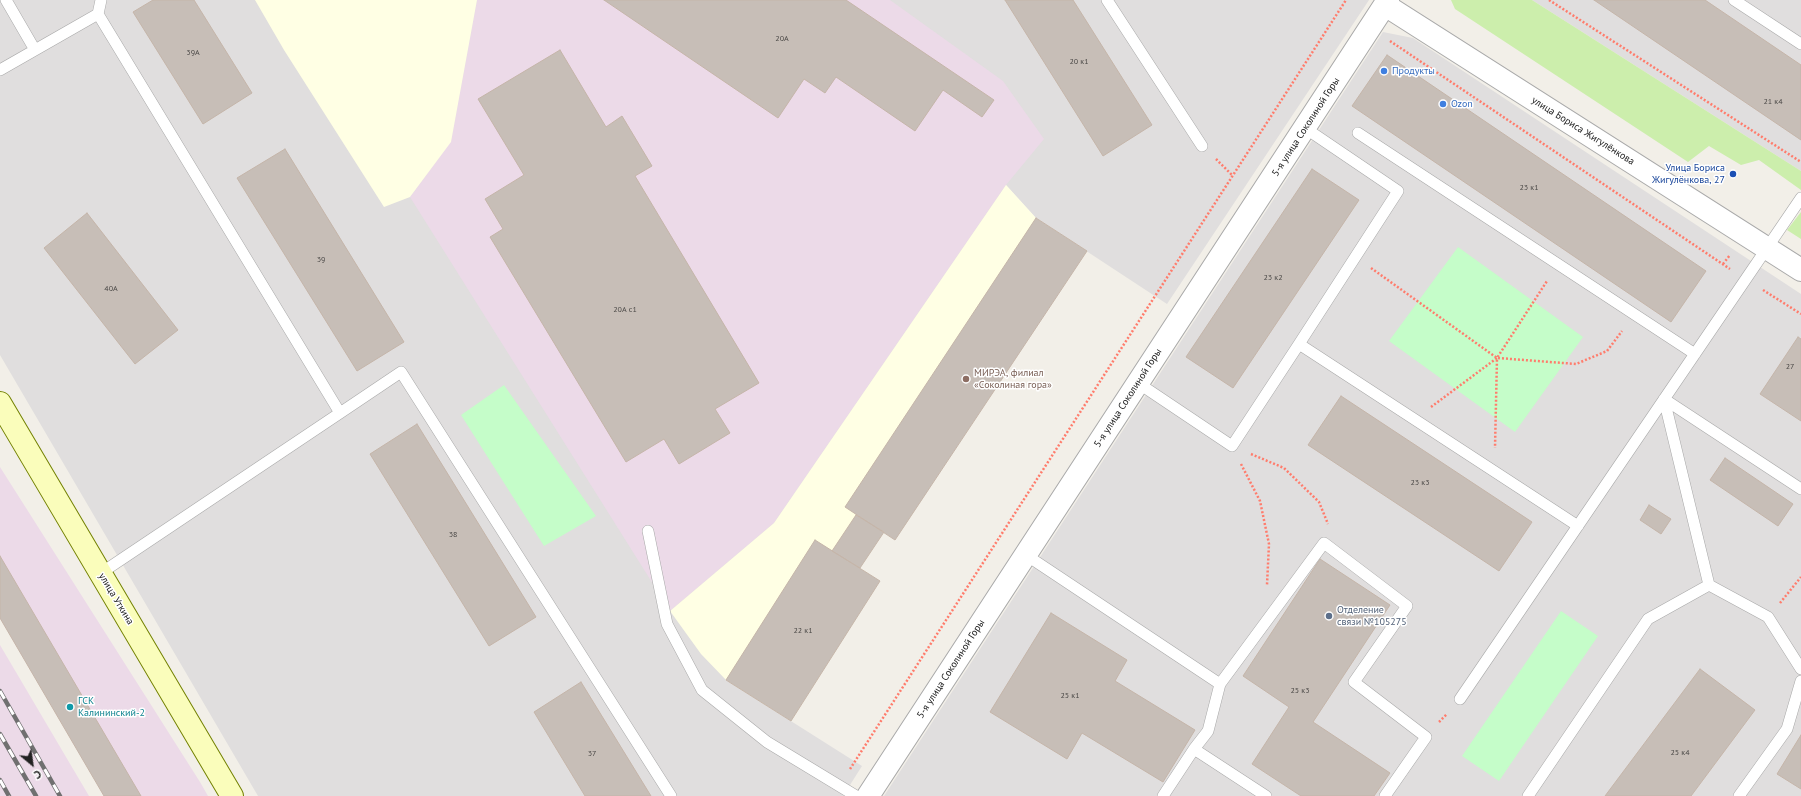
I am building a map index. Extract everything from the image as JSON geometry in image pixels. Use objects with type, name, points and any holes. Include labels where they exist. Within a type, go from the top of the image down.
[{"type":"street","name":"5-я улица Соколиной Горы","points":[[868,796],[1305,128],[1384,2]]},
{"type":"street","name":"улица Бориса Жигулёнкова","points":[[1384,2],[1801,270]]},
{"type":"street","name":"улица Уткина","points":[[0,403],[232,796]]},
{"type":"lane","points":[[6,0],[35,50]]},
{"type":"lane","points":[[101,0],[98,14],[340,412]]},
{"type":"lane","points":[[1106,0],[1202,146]]},
{"type":"lane","points":[[1734,0],[1801,44]]},
{"type":"lane","points":[[0,70],[98,14]]},
{"type":"lane","points":[[1138,383],[1232,446],[1299,344],[1354,256],[1398,191],[1305,128]]},
{"type":"lane","points":[[1358,133],[1695,354]]},
{"type":"lane","points":[[1460,699],[1801,198]]},
{"type":"lane","points":[[1299,344],[1578,526]]},
{"type":"lane","points":[[101,573],[401,372],[671,796]]},
{"type":"lane","points":[[1664,399],[1801,489]]},
{"type":"lane","points":[[1664,399],[1709,585],[1768,617],[1801,669]]},
{"type":"lane","points":[[648,531],[667,624],[702,690],[767,742],[856,796]]},
{"type":"lane","points":[[1163,796],[1194,749],[1208,731],[1220,684],[1324,543],[1407,606],[1354,682],[1426,738],[1385,796]]},
{"type":"lane","points":[[1026,555],[1220,684]]},
{"type":"lane","points":[[1528,796],[1648,619],[1709,585]]},
{"type":"lane","points":[[1739,796],[1787,729],[1801,681]]},
{"type":"lane","points":[[1194,749],[1266,796]]},
{"type":"path","points":[[839,786],[1346,0]]},
{"type":"path","points":[[1549,0],[1801,162]]},
{"type":"path","points":[[1389,40],[1746,279],[1801,314]]},
{"type":"path","points":[[1354,256],[1497,358],[1576,364],[1607,351],[1635,314]]},
{"type":"path","points":[[1415,419],[1497,358],[1558,264]]},
{"type":"path","points":[[1494,470],[1497,358]]},
{"type":"path","points":[[1232,446],[1284,468],[1319,502],[1329,527],[1331,548]]},
{"type":"path","points":[[1232,446],[1260,501],[1269,544],[1267,570],[1269,617]]},
{"type":"path","points":[[1768,617],[1801,577]]},
{"type":"path","points":[[1426,738],[1460,699]]},
{"type":"shaded area","points":[[0,0],[1369,0],[1167,304],[1036,218],[1006,185],[726,680],[862,766],[843,796],[258,796],[0,355]]},
{"type":"shaded area","points":[[255,0],[477,0],[451,142],[410,197],[384,207],[284,50]]},
{"type":"shaded area","points":[[477,0],[890,0],[1003,81],[1044,139],[1006,185],[774,523],[670,611],[410,197],[451,141]]},
{"type":"shaded area","points":[[1532,0],[1801,0],[1801,171]]},
{"type":"shaded area","points":[[1383,32],[1413,38],[1801,294],[1801,796],[884,796]]},
{"type":"shaded area","points":[[1006,185],[1036,218],[1087,251],[883,532],[860,568],[880,581],[791,721],[726,680],[701,654],[670,611],[774,523]]},
{"type":"shaded area","points":[[0,467],[208,796],[104,796],[0,618]]},
{"type":"shaded area","points":[[0,645],[89,796],[0,796]]},
{"type":"green space","points":[[1451,0],[1532,0],[1801,171],[1801,190],[1759,160],[1741,165],[1709,146],[1688,162],[1455,9]]},
{"type":"green space","points":[[1801,212],[1801,239],[1787,230]]},
{"type":"green space","points":[[1458,247],[1583,337],[1515,432],[1389,341]]},
{"type":"green space","points":[[504,385],[596,516],[544,546],[461,415]]},
{"type":"green space","points":[[1561,611],[1598,636],[1499,781],[1462,756]]},
{"type":"building","points":[[153,0],[194,0],[252,93],[203,124],[133,12]]},
{"type":"building","points":[[604,0],[846,0],[994,100],[982,117],[943,90],[915,131],[836,77],[825,93],[804,79],[778,118]]},
{"type":"building","points":[[1005,0],[1073,0],[1152,125],[1103,156]]},
{"type":"building","points":[[1594,0],[1705,0],[1801,65],[1801,140]]},
{"type":"building","points":[[560,50],[606,127],[622,116],[652,166],[635,176],[759,383],[715,409],[730,433],[679,464],[664,439],[626,462],[490,237],[503,229],[485,199],[524,175],[478,99]]},
{"type":"building","points":[[1387,55],[1706,271],[1671,322],[1352,106]]},
{"type":"building","points":[[285,149],[404,342],[357,371],[237,178]]},
{"type":"building","points":[[1312,169],[1359,200],[1233,388],[1186,357]]},
{"type":"building","points":[[87,213],[178,330],[135,364],[44,248]]},
{"type":"building","name":"МИРЭА, филиал «Соколиная гора»","points":[[1036,218],[1087,251],[895,540],[845,507]]},
{"type":"building","points":[[1798,337],[1801,339],[1801,421],[1760,394]]},
{"type":"building","points":[[1341,396],[1532,522],[1499,571],[1308,445]]},
{"type":"building","points":[[417,424],[536,617],[489,646],[370,454]]},
{"type":"building","points":[[1725,458],[1793,504],[1778,526],[1710,480]]},
{"type":"building","points":[[1649,505],[1671,519],[1661,534],[1640,520]]},
{"type":"building","points":[[856,515],[884,532],[860,568],[832,551]]},
{"type":"building","points":[[815,540],[880,581],[791,721],[726,680]]},
{"type":"building","name":"ГСК Калининский-2","points":[[0,556],[141,796],[104,796],[0,618]]},
{"type":"building","points":[[1320,559],[1390,605],[1313,722],[1390,773],[1374,796],[1301,796],[1252,764],[1289,707],[1243,676]]},
{"type":"building","points":[[1051,613],[1127,660],[1115,681],[1195,730],[1163,782],[1082,733],[1067,759],[990,712]]},
{"type":"building","points":[[1700,669],[1755,710],[1691,796],[1605,796]]},
{"type":"building","points":[[581,682],[651,796],[585,796],[534,712]]},
{"type":"building","points":[[1801,735],[1801,789],[1777,774]]},
{"type":"railway","points":[[0,691],[60,796]]},
{"type":"railway","points":[[0,734],[36,796]]},
{"type":"railway","points":[[0,780],[9,796]]},
{"type":"place","name":"Продукты","points":[[1384,71]]},
{"type":"place","name":"Ozon","points":[[1443,104]]},
{"type":"place","name":"Улица Бориса Жигулёнкова, 27","points":[[1733,174]]},
{"type":"place","name":"МИРЭА, филиал «Соколиная гора»","points":[[966,379]]},
{"type":"place","name":"Отделение связи №105275","points":[[1329,616]]},
{"type":"place","name":"ГСК Калининский-2","points":[[70,707]]}]
